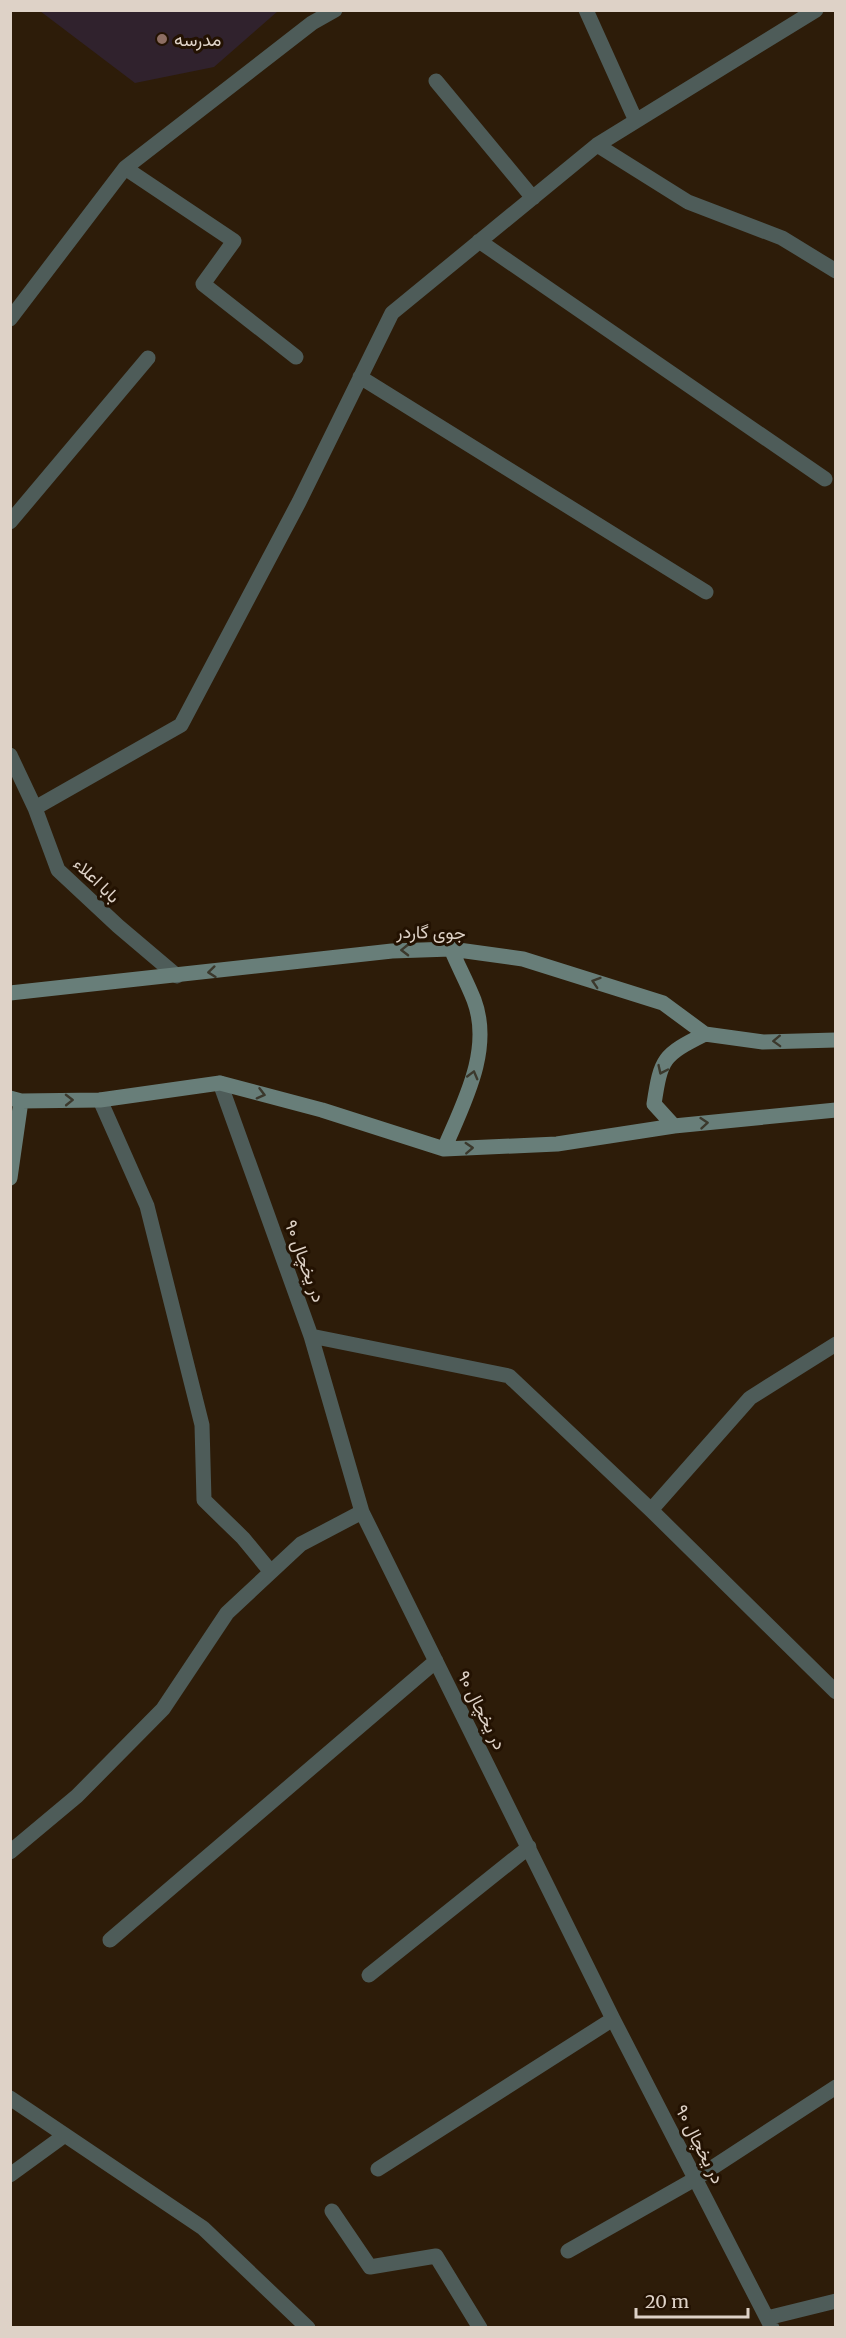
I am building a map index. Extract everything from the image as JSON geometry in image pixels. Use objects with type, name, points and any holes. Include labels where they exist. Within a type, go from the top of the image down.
[{"type":"street","points":[[10,319],[125,168],[312,23],[335,10]]},
{"type":"street","points":[[586,10],[636,121]]},
{"type":"street","points":[[35,808],[181,725],[299,502],[392,313],[597,145],[816,10]]},
{"type":"street","points":[[436,81],[533,198]]},
{"type":"street","points":[[597,145],[688,202],[782,238],[836,271]]},
{"type":"street","points":[[125,168],[234,241],[203,284],[296,357]]},
{"type":"street","points":[[479,241],[825,479]]},
{"type":"street","points":[[10,522],[148,358]]},
{"type":"street","points":[[360,377],[705,592]]},
{"type":"street","name":"بابا اعلاء","points":[[10,755],[35,808],[58,870],[118,926],[177,976]]},
{"type":"street","points":[[444,1149],[473,1078],[480,1042],[475,1002],[451,949]]},
{"type":"street","name":"جوی گاردر","points":[[10,993],[392,951],[451,949],[524,959],[663,1003],[705,1035]]},
{"type":"street","points":[[675,1126],[654,1104],[659,1071],[674,1050],[705,1035],[763,1042],[836,1040]]},
{"type":"street","points":[[10,1178],[16,1099],[100,1100],[220,1083],[322,1110],[444,1149],[557,1144],[675,1126],[836,1110]]},
{"type":"street","name":"در یخچال ۹۰","points":[[220,1083],[311,1336],[362,1512],[613,2019],[770,2323]]},
{"type":"street","points":[[100,1100],[150,1218],[202,1425],[204,1500],[243,1538],[271,1572]]},
{"type":"street","points":[[311,1336],[509,1376],[651,1510],[836,1692]]},
{"type":"street","points":[[651,1510],[750,1398],[836,1344]]},
{"type":"street","points":[[10,1852],[77,1796],[163,1709],[227,1613],[301,1544],[362,1512]]},
{"type":"street","points":[[110,1940],[436,1661]]},
{"type":"street","points":[[369,1976],[529,1847]]},
{"type":"street","points":[[378,2169],[613,2019]]},
{"type":"street","points":[[568,2251],[695,2179],[836,2087]]},
{"type":"street","points":[[10,2098],[203,2228],[308,2328]]},
{"type":"street","points":[[10,2175],[65,2135]]},
{"type":"street","points":[[332,2211],[370,2267],[436,2256],[480,2328]]},
{"type":"street","points":[[770,2323],[836,2301]]},
{"type":"shaded area","name":"مدرسه","points":[[40,11],[278,11],[214,67],[135,83]]},
{"type":"place","name":"مدرسه","points":[[162,39]]}]
